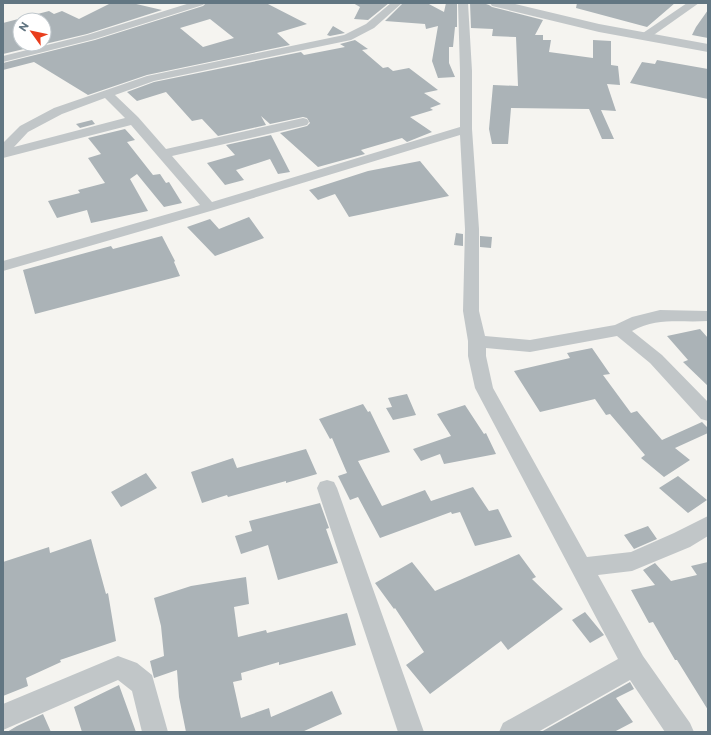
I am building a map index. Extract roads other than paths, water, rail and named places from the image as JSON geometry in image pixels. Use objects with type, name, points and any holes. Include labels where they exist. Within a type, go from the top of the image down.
[{"type":"street","points":[[3,59],[91,37],[200,3]]},
{"type":"street","points":[[3,151],[24,129],[58,111],[151,78],[347,38],[370,26],[397,3]]},
{"type":"street","points":[[463,3],[466,71],[466,129],[472,229],[471,311],[477,341],[477,356],[484,388],[634,664],[681,732]]},
{"type":"street","points":[[644,37],[694,3]]},
{"type":"street","points":[[505,4],[554,18],[644,37],[708,48]]},
{"type":"street","points":[[108,94],[134,120],[209,207]]},
{"type":"street","points":[[3,154],[134,120]]},
{"type":"street","points":[[163,154],[304,122]]},
{"type":"street","points":[[3,266],[209,207],[466,129]]},
{"type":"street","points":[[477,341],[530,346],[620,330],[637,321],[671,315],[708,316]]},
{"type":"street","points":[[620,330],[656,359],[708,414]]},
{"type":"street","points":[[327,488],[411,732]]},
{"type":"street","points":[[582,567],[632,561],[682,540],[708,525]]},
{"type":"street","points":[[512,732],[634,664]]},
{"type":"street","points":[[3,717],[118,668],[128,671],[143,684],[155,732]]}]
